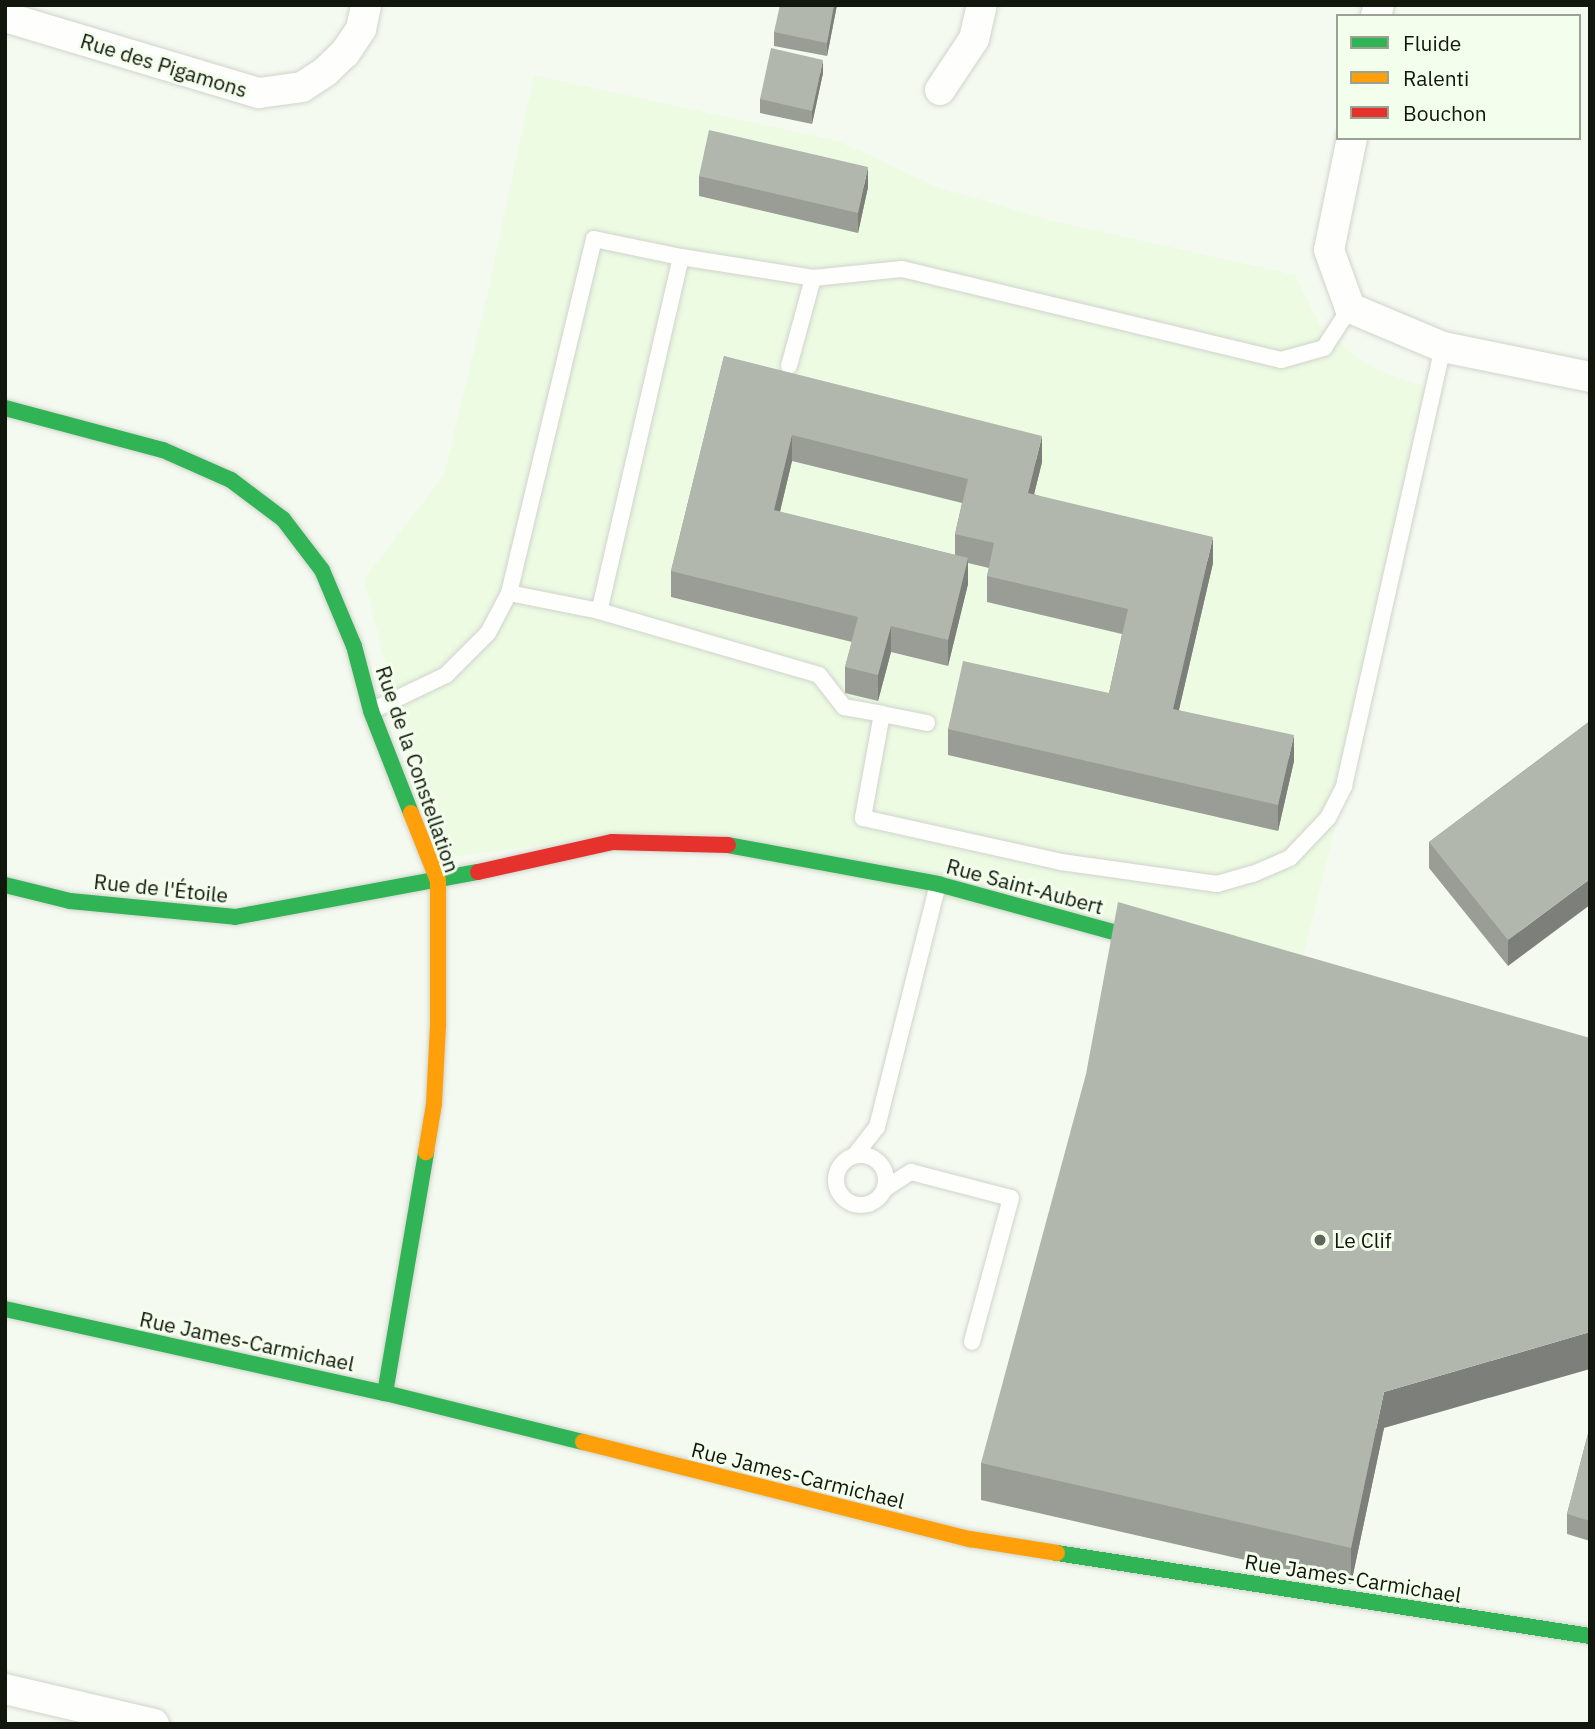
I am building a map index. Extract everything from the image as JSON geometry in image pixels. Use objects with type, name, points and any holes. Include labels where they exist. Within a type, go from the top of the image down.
[{"type":"street","name":"Rue des Pigamons","points":[[5,17],[259,93],[303,87],[325,72],[345,53],[361,29],[366,5]]},
{"type":"street","points":[[940,90],[974,39],[982,5]]},
{"type":"street","points":[[1352,140],[1329,250],[1350,308],[1443,347],[1590,377]]},
{"type":"street","name":"Rue de la Constellation","points":[[5,408],[163,450],[231,480],[283,519],[322,570],[354,646],[372,711],[438,881],[438,1025],[434,1104],[385,1393]]},
{"type":"street","name":"Rue Saint-Aubert","points":[[438,881],[612,842],[733,845],[937,884],[1174,948]]},
{"type":"street","name":"Rue de l'Étoile","points":[[5,885],[71,901],[235,917],[438,881]]},
{"type":"street","name":"Rue James-Carmichael","points":[[5,1309],[385,1393],[970,1539],[1590,1636]]},
{"type":"street","points":[[5,1689],[93,1717],[154,1724]]},
{"type":"lane","points":[[372,711],[446,675],[488,633],[509,593],[594,239],[681,257],[813,278],[902,268],[1281,360],[1324,348],[1350,308]]},
{"type":"lane","points":[[599,611],[681,257]]},
{"type":"lane","points":[[789,366],[813,278]]},
{"type":"lane","points":[[882,714],[863,818],[1061,862],[1217,884],[1253,874],[1290,858],[1328,818],[1344,786],[1443,347]]},
{"type":"lane","points":[[509,593],[599,611],[819,675],[844,707],[927,723]]},
{"type":"lane","points":[[937,884],[877,1127],[855,1155],[837,1170],[837,1187],[841,1195],[857,1205],[867,1205],[876,1202],[886,1188],[911,1172],[1011,1198],[972,1342]]},
{"type":"lane","points":[[855,1155],[878,1160],[885,1170],[886,1188]]},
{"type":"shaded area","points":[[534,75],[838,141],[935,186],[1049,220],[1295,275],[1322,329],[1372,368],[1443,393],[1295,990],[1118,938],[633,833],[450,857],[395,703],[364,579],[444,475],[487,296]]},
{"type":"building","points":[[780,5],[834,5],[827,43],[774,32]]},
{"type":"building","points":[[771,48],[823,60],[812,111],[760,99]]},
{"type":"building","points":[[709,130],[868,167],[858,213],[699,176]]},
{"type":"building","points":[[724,356],[1042,436],[1028,493],[1213,537],[1173,709],[1294,735],[1278,805],[948,729],[963,661],[1109,693],[1128,609],[987,576],[994,543],[955,534],[968,479],[792,435],[774,510],[968,558],[948,640],[891,626],[878,675],[845,667],[858,617],[671,571]]},
{"type":"building","points":[[1590,721],[1590,879],[1508,940],[1429,842]]},
{"type":"building","name":"Le Clif","points":[[1118,902],[1590,1038],[1590,1332],[1384,1392],[1351,1548],[981,1463],[1086,1074]]},
{"type":"building","points":[[1590,1426],[1590,1521],[1567,1514]]},
{"type":"traffic: fast","points":[[5,408],[163,450],[231,480],[283,519],[322,570],[354,646],[371,711],[411,813]]},
{"type":"traffic: fast","points":[[728,845],[938,884],[1164,946]]},
{"type":"traffic: fast","points":[[5,885],[70,901],[235,917],[478,872]]},
{"type":"traffic: fast","points":[[385,1393],[426,1152]]},
{"type":"traffic: fast","points":[[5,1309],[385,1393],[583,1442]]},
{"type":"traffic: fast","points":[[1057,1553],[1590,1636]]},
{"type":"traffic: slow","points":[[411,813],[438,881],[438,1025],[434,1104],[426,1152]]},
{"type":"traffic: slow","points":[[583,1442],[970,1539],[1057,1553]]},
{"type":"traffic: jam","points":[[478,872],[612,842],[728,845]]},
{"type":"place","name":"Le Clif","points":[[1320,1240]]}]
